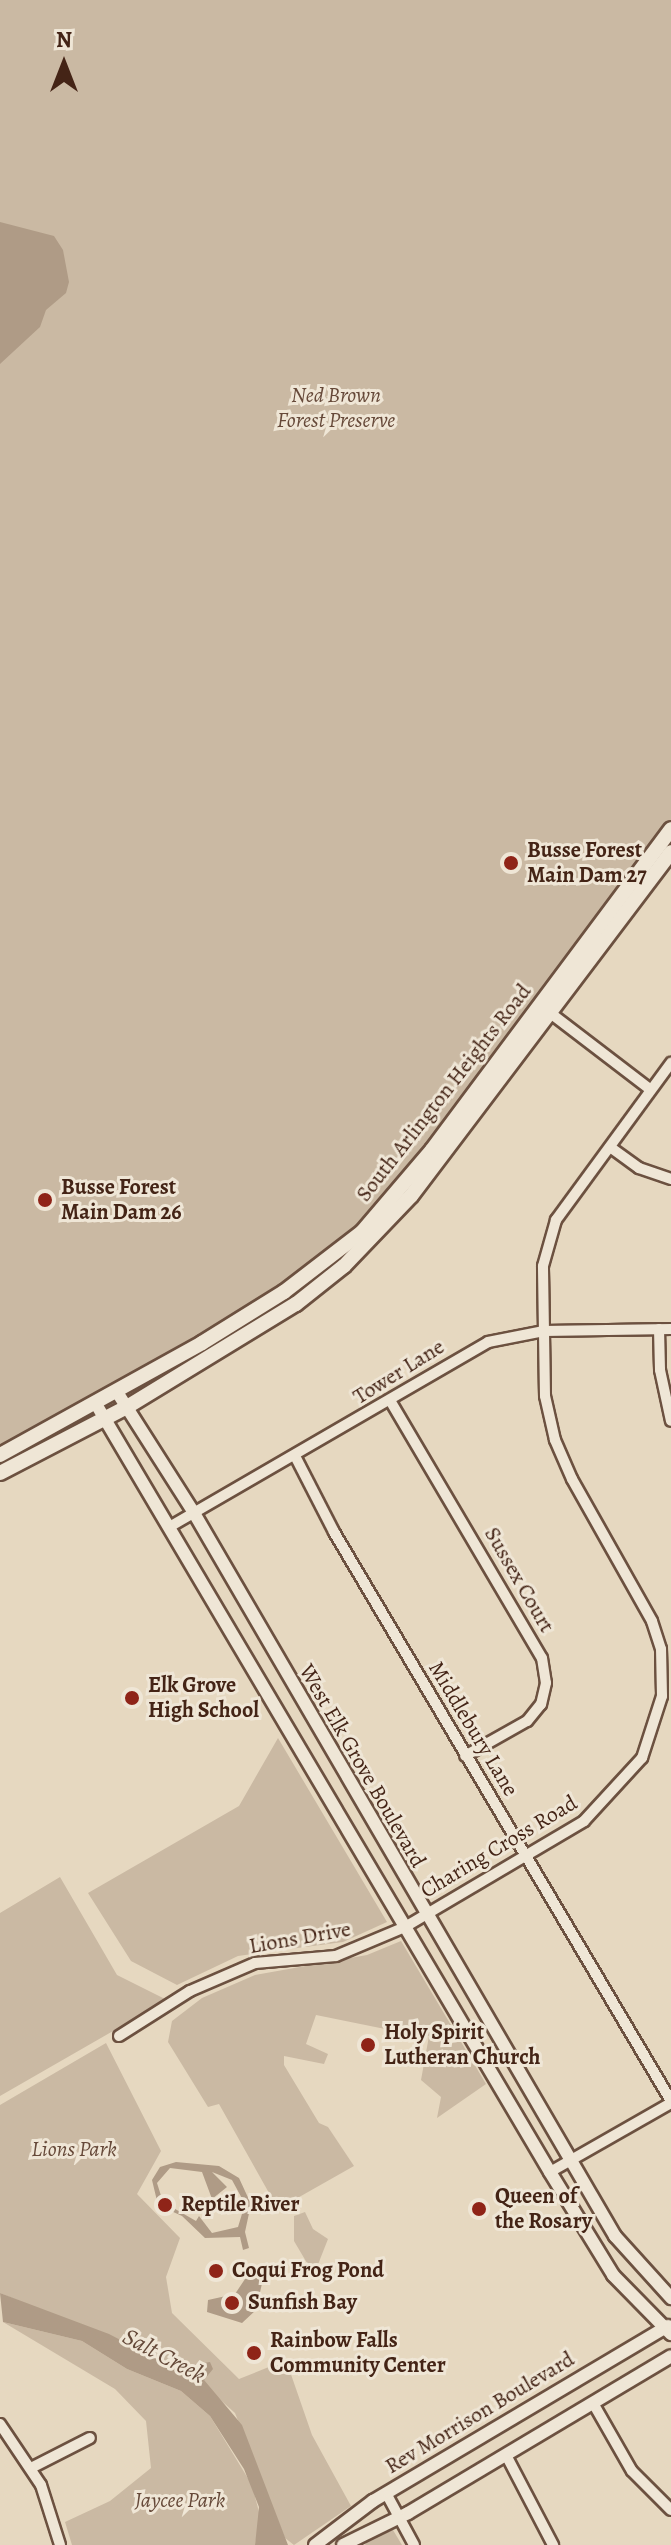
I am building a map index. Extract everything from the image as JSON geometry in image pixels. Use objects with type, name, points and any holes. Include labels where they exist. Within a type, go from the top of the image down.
[{"type":"main road","name":"South Arlington Heights Road","points":[[0,1455],[117,1392],[284,1292],[368,1226],[432,1150],[671,829]]},
{"type":"main road","name":"South Arlington Heights Road","points":[[0,1473],[127,1407],[296,1304],[344,1266],[411,1196],[671,852]]},
{"type":"street","points":[[549,1012],[651,1090]]},
{"type":"street","name":"Charing Cross Road","points":[[405,1927],[584,1821],[632,1772],[651,1739],[666,1696],[661,1649],[652,1621],[572,1479],[555,1440],[545,1396],[544,1331],[549,1238],[671,1063]]},
{"type":"street","points":[[610,1147],[639,1168],[671,1179]]},
{"type":"street","points":[[665,1329],[660,1370],[671,1421]]},
{"type":"street","name":"Tower Lane","points":[[171,1526],[391,1402],[474,1349],[544,1331],[665,1329]]},
{"type":"street","name":"West Elk Grove Boulevard","points":[[117,1392],[194,1513],[425,1915],[573,2159],[615,2236],[671,2298]]},
{"type":"street","name":"Sussex Court","points":[[391,1402],[542,1658],[546,1683],[541,1704],[527,1721],[465,1756]]},
{"type":"street","name":"West Elk Grove Boulevard","points":[[96,1404],[613,2275],[668,2329]]},
{"type":"street","name":"Middlebury Lane","points":[[295,1456],[465,1756],[671,2102]]},
{"type":"street","name":"Lions Drive","points":[[119,2036],[190,1991],[255,1963],[336,1956],[405,1927]]},
{"type":"street","points":[[550,2172],[671,2102]]},
{"type":"street","name":"Rev Morrison Boulevard","points":[[315,2545],[386,2493],[668,2329]]},
{"type":"street","points":[[343,2545],[399,2518],[671,2356]]},
{"type":"street","points":[[593,2403],[632,2471],[671,2510]]},
{"type":"street","points":[[0,2424],[31,2468],[60,2545]]},
{"type":"street","points":[[31,2468],[90,2438]]},
{"type":"street","points":[[506,2455],[553,2545]]},
{"type":"street","points":[[386,2493],[414,2545]]},
{"type":"green space","name":"Ned Brown Forest Preserve","points":[[0,0],[671,0],[671,829],[432,1150],[323,1264],[0,1455]]},
{"type":"green space","points":[[278,1738],[387,1922],[343,1942],[238,1956],[177,1985],[131,1961],[88,1893],[239,1806]]},
{"type":"green space","points":[[60,1877],[117,1975],[167,2000],[0,2096],[0,1913]]},
{"type":"green space","points":[[401,1941],[486,2084],[437,2118],[441,2097],[421,2080],[429,2036],[398,2025],[390,2030],[316,2015],[306,2044],[328,2054],[324,2064],[284,2056],[284,2065],[319,2123],[328,2127],[354,2166],[278,2209],[219,2104],[208,2107],[168,2042],[172,2021],[202,1998],[255,1975],[367,1955]]},
{"type":"green space","name":"Lions Park","points":[[106,2043],[161,2151],[137,2194],[180,2238],[166,2277],[172,2313],[239,2379],[286,2360],[312,2435],[351,2506],[294,2545],[285,2538],[235,2413],[187,2370],[0,2293],[0,2105]]},
{"type":"green space","points":[[305,2212],[313,2229],[328,2239],[317,2267],[307,2263],[294,2241],[294,2216]]},
{"type":"green space","name":"Jaycee Park","points":[[3,2322],[82,2341],[127,2369],[181,2391],[210,2416],[252,2485],[260,2516],[255,2545],[72,2545],[65,2522],[110,2501],[151,2468],[146,2421],[115,2389]]},
{"type":"green space","points":[[393,2530],[402,2545],[365,2545],[367,2541]]},
{"type":"shaded area","points":[[0,222],[54,236],[63,250],[69,282],[66,293],[46,310],[40,327],[0,364]]},
{"type":"shaded area","name":"Reptile River","points":[[176,2162],[219,2166],[239,2178],[251,2204],[245,2232],[249,2248],[243,2250],[240,2237],[205,2238],[182,2216],[158,2205],[152,2180],[160,2167]],"holes":[[[170,2168],[202,2172],[212,2199],[227,2187],[212,2172],[232,2180],[245,2204],[238,2227],[212,2233],[199,2216],[196,2221],[163,2202],[157,2183]]]},
{"type":"shaded area","name":"Sunfish Bay","points":[[247,2276],[263,2279],[256,2310],[242,2323],[207,2312],[208,2300],[235,2294]]},
{"type":"shaded area","points":[[0,2293],[109,2334],[174,2368],[210,2362],[213,2369],[204,2380],[242,2425],[288,2545],[255,2545],[259,2507],[244,2469],[210,2416],[181,2391],[127,2369],[82,2341],[3,2322]]},
{"type":"place","name":"Busse Forest Main Dam 27","points":[[511,863]]},
{"type":"place","name":"Busse Forest Main Dam 26","points":[[45,1200]]},
{"type":"place","name":"Elk Grove High School","points":[[132,1698]]},
{"type":"place","name":"Holy Spirit Lutheran Church","points":[[368,2045]]},
{"type":"place","name":"Reptile River","points":[[165,2205]]},
{"type":"place","name":"Queen of the Rosary","points":[[479,2209]]},
{"type":"place","name":"Coqui Frog Pond","points":[[216,2271]]},
{"type":"place","name":"Sunfish Bay","points":[[232,2303]]},
{"type":"place","name":"Rainbow Falls Community Center","points":[[254,2353]]},
{"type":"water label","name":"Salt Creek","points":[[164,2356]]}]
